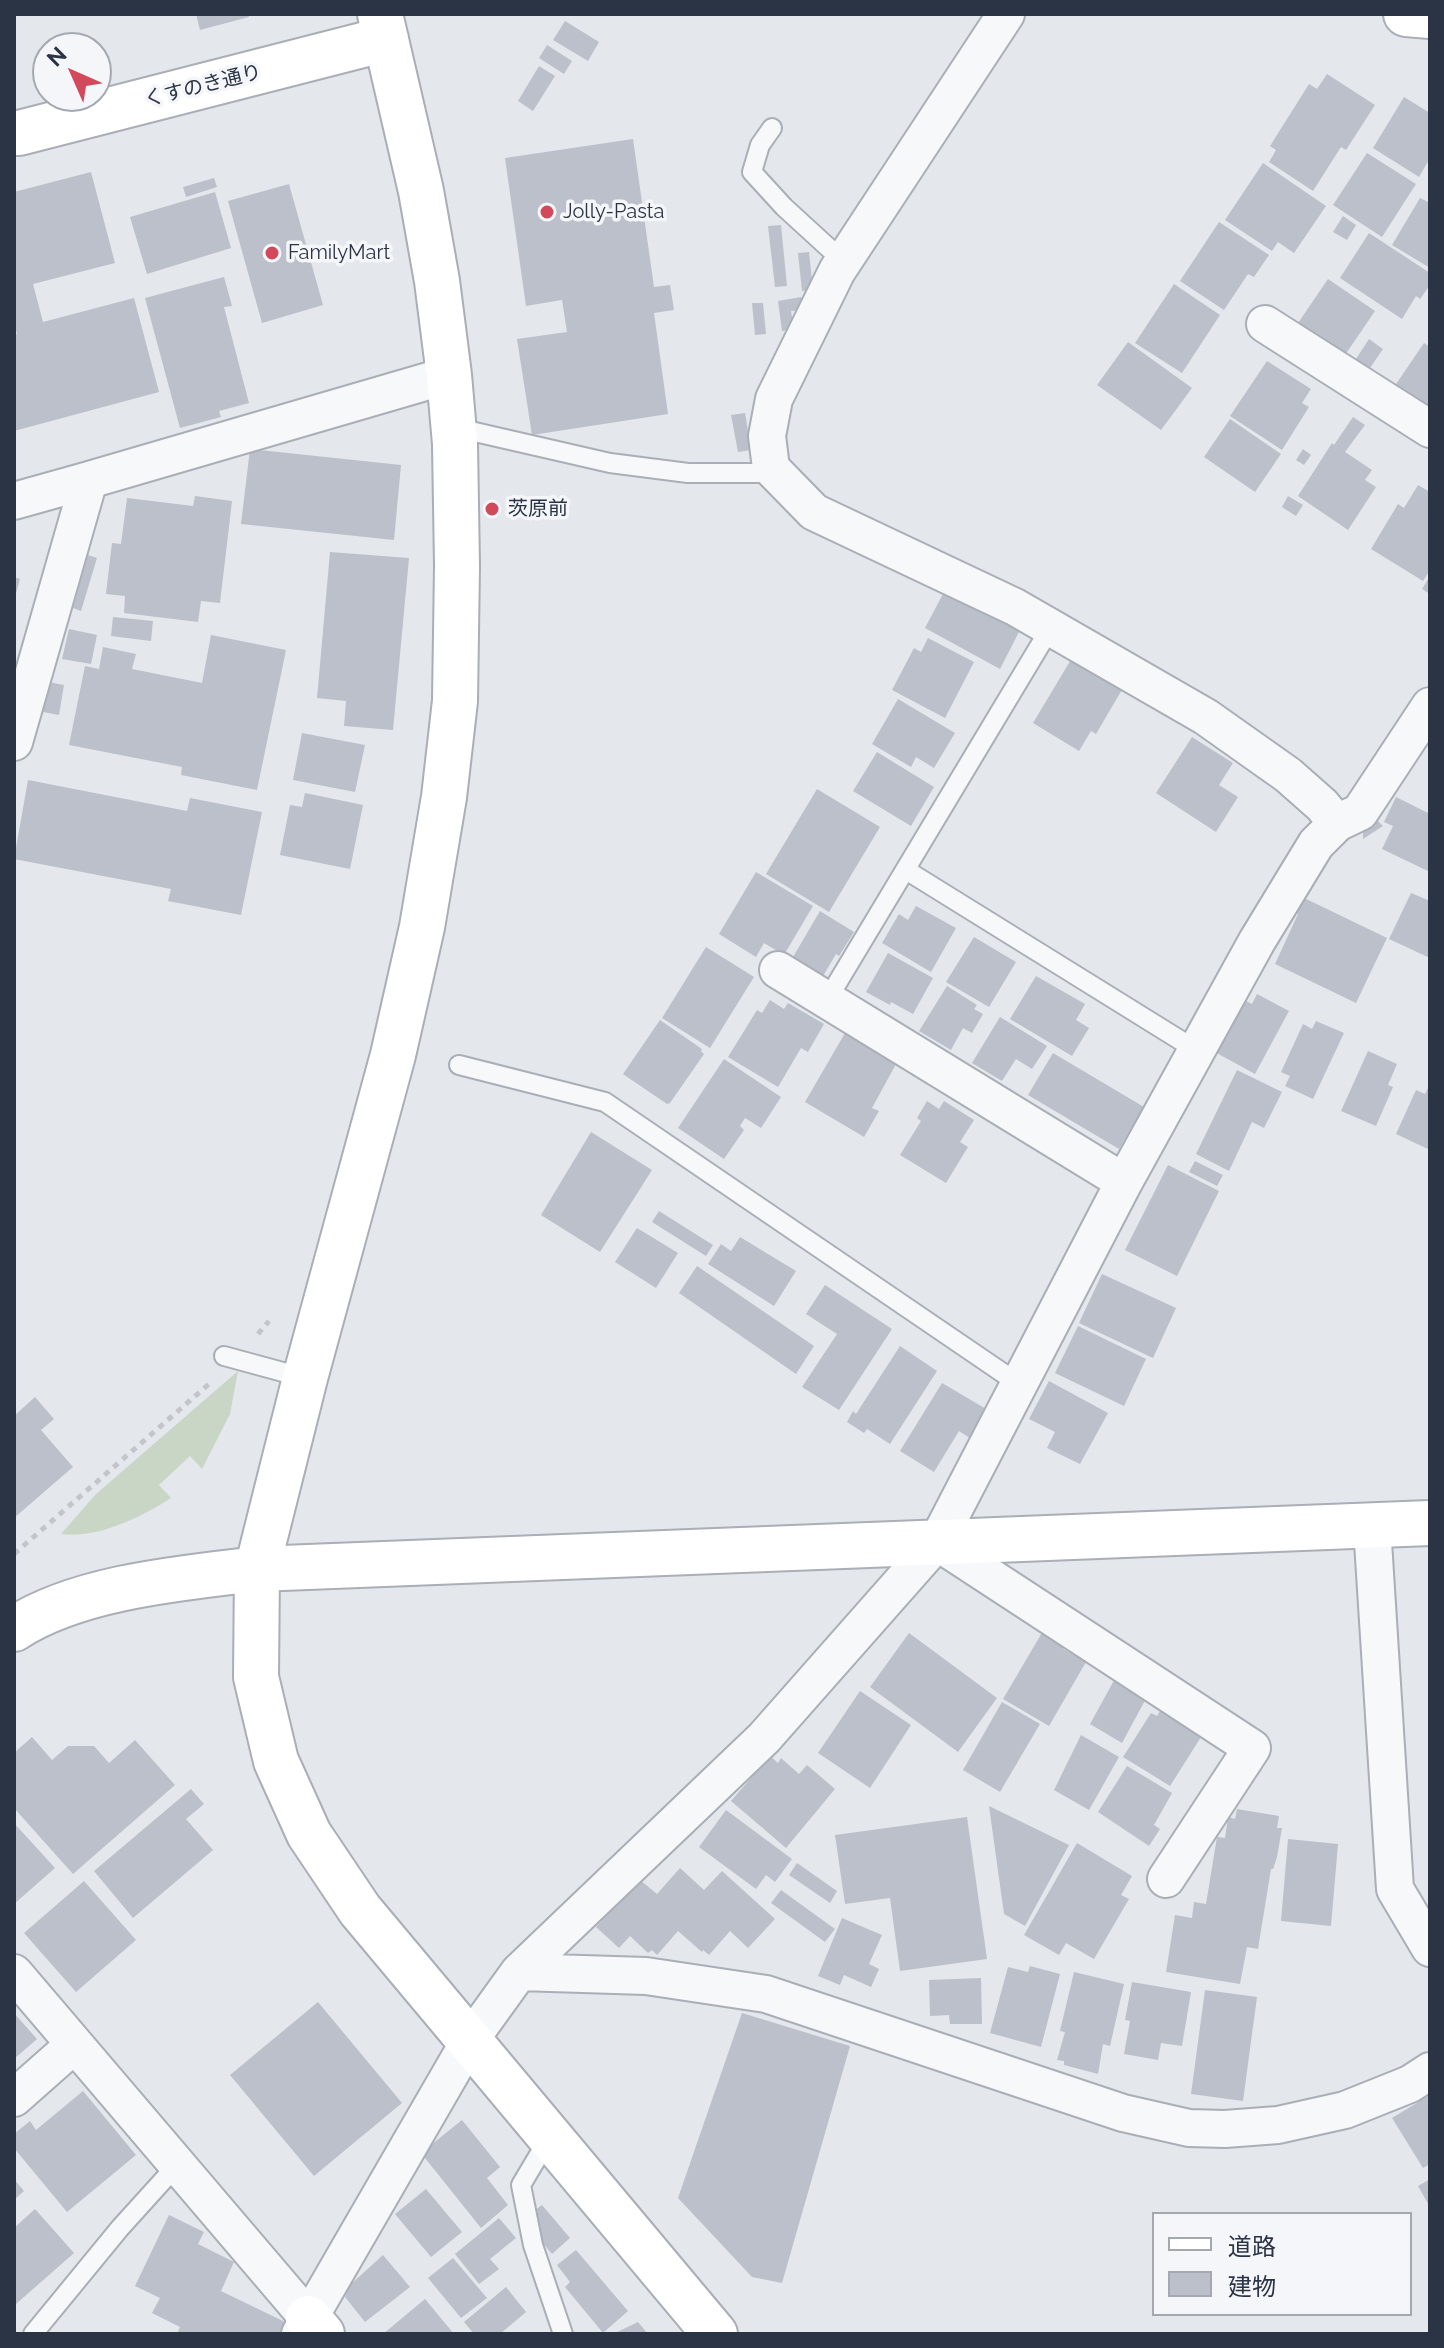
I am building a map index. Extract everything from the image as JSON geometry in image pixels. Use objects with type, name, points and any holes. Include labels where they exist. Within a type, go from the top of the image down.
[{"type":"street","points":[[1006,14],[843,261],[774,399],[767,436],[771,468],[814,512],[1015,607],[1206,717],[1288,775],[1337,823]]},
{"type":"street","points":[[1406,14],[1430,16]]},
{"type":"street","points":[[383,26],[421,191],[449,375],[457,566],[455,701],[444,797],[422,927],[393,1055],[305,1378],[257,1569],[256,1677],[276,1761],[309,1834],[360,1910],[715,2334]]},
{"type":"street","name":"くすのき通り","points":[[16,133],[383,26]]},
{"type":"street","points":[[1265,324],[1430,429]]},
{"type":"street","points":[[14,501],[449,375]]},
{"type":"street","points":[[14,742],[89,480]]},
{"type":"street","points":[[14,1973],[177,2165],[310,2329],[470,2040],[519,1972],[764,1738],[937,1542],[1124,1182],[1257,941],[1316,844],[1337,823],[1360,812],[1430,706]]},
{"type":"street","points":[[778,970],[1124,1182]]},
{"type":"street","points":[[14,1629],[85,1598],[176,1578],[257,1569],[1430,1523]]},
{"type":"street","points":[[1372,1526],[1395,1889],[1430,1948]]},
{"type":"street","points":[[937,1542],[1252,1748],[1166,1879]]},
{"type":"street","points":[[519,1972],[646,1976],[766,1994],[1123,2113],[1189,2128],[1278,2125],[1345,2110],[1410,2084],[1430,2071]]},
{"type":"street","points":[[14,2098],[74,2045]]},
{"type":"lane","points":[[772,128],[760,145],[752,172],[784,207],[843,261]]},
{"type":"lane","points":[[453,427],[610,463],[688,473],[764,473],[771,468]]},
{"type":"lane","points":[[827,1000],[1051,627]]},
{"type":"lane","points":[[906,870],[1196,1050]]},
{"type":"lane","points":[[459,1065],[605,1102],[1019,1384]]},
{"type":"lane","points":[[230,1358],[305,1378]]},
{"type":"lane","points":[[550,2136],[521,2185],[533,2245],[563,2334]]},
{"type":"lane","points":[[33,2334],[120,2228],[177,2165]]},
{"type":"path","points":[[14,1554],[269,1321]]},
{"type":"green space","points":[[238,1371],[230,1414],[202,1469],[190,1456],[159,1485],[171,1498],[133,1519],[104,1530],[61,1534],[96,1494]]},
{"type":"building","points":[[196,14],[248,14],[249,17],[200,30]]},
{"type":"building","points":[[565,21],[599,42],[588,61],[553,40]]},
{"type":"building","points":[[547,45],[572,61],[564,74],[539,58]]},
{"type":"building","points":[[539,66],[555,76],[533,111],[518,101]]},
{"type":"building","points":[[1327,74],[1375,105],[1346,150],[1341,147],[1313,191],[1269,162],[1276,150],[1270,146],[1309,84],[1317,89]]},
{"type":"building","points":[[1404,97],[1430,113],[1430,158],[1419,177],[1373,148]]},
{"type":"building","points":[[633,139],[654,287],[670,285],[674,310],[654,313],[668,414],[532,435],[517,339],[567,332],[562,300],[526,306],[505,158]]},
{"type":"building","points":[[1367,153],[1416,184],[1382,237],[1333,205]]},
{"type":"building","points":[[1263,163],[1326,206],[1294,253],[1278,242],[1272,251],[1225,220]]},
{"type":"building","points":[[91,172],[115,263],[33,284],[43,322],[134,298],[159,392],[14,431],[14,335],[17,334],[14,322],[14,192]]},
{"type":"building","points":[[214,178],[217,187],[186,197],[183,187]]},
{"type":"building","points":[[289,184],[323,305],[262,323],[228,201]]},
{"type":"building","points":[[215,192],[231,248],[147,274],[130,217]]},
{"type":"building","points":[[1420,198],[1430,203],[1430,268],[1392,245]]},
{"type":"building","points":[[1343,216],[1356,225],[1347,240],[1333,232]]},
{"type":"building","points":[[1219,222],[1269,255],[1254,277],[1248,274],[1224,310],[1180,281]]},
{"type":"building","points":[[781,225],[787,286],[775,287],[768,226]]},
{"type":"building","points":[[1369,233],[1430,273],[1430,285],[1420,299],[1416,296],[1402,319],[1340,278]]},
{"type":"building","points":[[809,252],[813,290],[802,291],[798,253]]},
{"type":"building","points":[[224,277],[232,306],[224,307],[249,403],[219,411],[221,417],[180,428],[145,298]]},
{"type":"building","points":[[1328,279],[1375,311],[1343,358],[1296,326]]},
{"type":"building","points":[[1174,284],[1220,315],[1182,373],[1135,343]]},
{"type":"building","points":[[801,297],[804,310],[791,311],[794,330],[782,331],[778,301]]},
{"type":"building","points":[[752,303],[763,303],[766,334],[755,335]]},
{"type":"building","points":[[1369,339],[1383,349],[1368,371],[1354,362]]},
{"type":"building","points":[[1128,342],[1192,388],[1161,430],[1097,385]]},
{"type":"building","points":[[1424,343],[1430,347],[1430,415],[1392,390]]},
{"type":"building","points":[[1267,361],[1311,389],[1302,403],[1309,407],[1282,450],[1230,416]]},
{"type":"building","points":[[745,413],[751,450],[738,452],[731,415]]},
{"type":"building","points":[[1353,417],[1365,425],[1345,452],[1372,470],[1365,480],[1376,487],[1348,530],[1298,496]]},
{"type":"building","points":[[1230,419],[1281,454],[1255,492],[1204,457]]},
{"type":"building","points":[[250,449],[401,465],[394,540],[241,524]]},
{"type":"building","points":[[1303,449],[1311,455],[1304,465],[1296,460]]},
{"type":"building","points":[[1418,485],[1430,492],[1430,570],[1423,581],[1371,549],[1398,504],[1404,508]]},
{"type":"building","points":[[195,496],[232,501],[220,603],[201,601],[198,622],[124,613],[125,596],[106,594],[112,543],[121,544],[127,498],[193,506]]},
{"type":"building","points":[[1288,496],[1303,505],[1296,516],[1282,507]]},
{"type":"building","points":[[330,552],[409,558],[393,730],[344,726],[346,701],[317,698]]},
{"type":"building","points":[[88,555],[97,558],[81,611],[73,608]]},
{"type":"building","points":[[1430,576],[1430,594],[1422,589]]},
{"type":"building","points":[[14,577],[20,579],[15,597],[14,597]]},
{"type":"building","points":[[945,590],[1020,630],[1000,669],[925,628]]},
{"type":"building","points":[[113,617],[153,621],[151,641],[111,636]]},
{"type":"building","points":[[69,629],[97,635],[91,664],[62,659]]},
{"type":"building","points":[[211,635],[286,650],[257,790],[181,775],[182,767],[69,745],[85,666],[99,669],[103,647],[136,654],[132,669],[202,683]]},
{"type":"building","points":[[928,638],[974,662],[945,718],[892,690],[914,648],[921,652]]},
{"type":"building","points":[[1072,658],[1123,688],[1096,734],[1091,731],[1079,751],[1033,723]]},
{"type":"building","points":[[48,682],[64,685],[59,715],[43,712]]},
{"type":"building","points":[[898,699],[955,733],[934,768],[916,757],[911,767],[872,744]]},
{"type":"building","points":[[302,733],[365,745],[355,792],[293,780]]},
{"type":"building","points":[[1192,737],[1233,763],[1219,785],[1238,797],[1216,832],[1156,793]]},
{"type":"building","points":[[877,752],[934,787],[911,826],[853,791]]},
{"type":"building","points":[[28,780],[187,811],[190,798],[262,812],[241,915],[168,901],[171,889],[14,859]]},
{"type":"building","points":[[817,789],[880,827],[829,912],[766,874]]},
{"type":"building","points":[[305,793],[363,805],[350,869],[280,855],[290,805],[302,807]]},
{"type":"building","points":[[1396,797],[1430,814],[1430,872],[1382,849],[1393,826],[1384,822]]},
{"type":"building","points":[[1373,816],[1383,826],[1363,839],[1363,826]]},
{"type":"building","points":[[756,872],[813,906],[784,955],[764,943],[756,957],[719,934]]},
{"type":"building","points":[[1411,893],[1430,901],[1430,958],[1389,939]]},
{"type":"building","points":[[1298,895],[1387,938],[1356,1003],[1275,964],[1298,914],[1291,911]]},
{"type":"building","points":[[916,906],[956,928],[931,972],[882,943],[899,914],[908,920]]},
{"type":"building","points":[[820,911],[854,932],[823,976],[793,957]]},
{"type":"building","points":[[974,937],[1016,962],[989,1007],[946,982]]},
{"type":"building","points":[[706,947],[754,977],[710,1048],[662,1018]]},
{"type":"building","points":[[888,953],[933,978],[913,1014],[866,992]]},
{"type":"building","points":[[1036,976],[1085,1004],[1076,1020],[1089,1028],[1072,1056],[1010,1019]]},
{"type":"building","points":[[947,986],[977,1005],[974,1009],[983,1014],[972,1033],[963,1028],[951,1050],[919,1031]]},
{"type":"building","points":[[1257,994],[1289,1011],[1255,1074],[1213,1051],[1242,999],[1252,1004]]},
{"type":"building","points":[[770,1000],[784,1009],[788,1003],[824,1024],[808,1052],[801,1048],[778,1087],[728,1057],[757,1010],[762,1013]]},
{"type":"building","points":[[1000,1017],[1047,1046],[1032,1069],[1016,1059],[1002,1081],[972,1063]]},
{"type":"building","points":[[660,1020],[702,1049],[704,1054],[667,1104],[623,1074]]},
{"type":"building","points":[[1316,1021],[1344,1033],[1313,1099],[1285,1086],[1290,1076],[1281,1072],[1303,1024],[1312,1029]]},
{"type":"building","points":[[845,1033],[896,1064],[872,1108],[879,1111],[864,1137],[805,1102]]},
{"type":"building","points":[[1368,1051],[1397,1064],[1388,1085],[1393,1087],[1376,1126],[1341,1111]]},
{"type":"building","points":[[1053,1053],[1144,1107],[1119,1149],[1028,1095]]},
{"type":"building","points":[[724,1059],[781,1097],[761,1128],[745,1118],[740,1126],[744,1130],[724,1159],[678,1128]]},
{"type":"building","points":[[1237,1070],[1282,1092],[1264,1128],[1252,1122],[1229,1171],[1196,1154]]},
{"type":"building","points":[[1430,1084],[1430,1150],[1396,1134],[1416,1090],[1425,1094]]},
{"type":"building","points":[[927,1101],[939,1109],[944,1101],[974,1120],[960,1142],[968,1147],[946,1183],[900,1155],[921,1121],[917,1118]]},
{"type":"building","points":[[591,1132],[652,1170],[600,1252],[541,1215]]},
{"type":"building","points":[[1195,1161],[1223,1175],[1217,1186],[1189,1172]]},
{"type":"building","points":[[1168,1165],[1219,1191],[1177,1276],[1125,1250]]},
{"type":"building","points":[[659,1211],[713,1245],[706,1256],[652,1222]]},
{"type":"building","points":[[637,1228],[678,1253],[656,1288],[615,1262]]},
{"type":"building","points":[[740,1237],[796,1271],[774,1306],[708,1264],[721,1244],[731,1251]]},
{"type":"building","points":[[697,1266],[814,1346],[796,1374],[679,1293]]},
{"type":"building","points":[[1102,1274],[1176,1308],[1153,1358],[1079,1323]]},
{"type":"building","points":[[825,1285],[892,1329],[839,1410],[802,1387],[837,1334],[806,1314]]},
{"type":"building","points":[[1078,1326],[1146,1359],[1124,1406],[1055,1373]]},
{"type":"building","points":[[900,1346],[937,1371],[890,1444],[867,1429],[864,1433],[847,1422],[853,1411],[856,1414]]},
{"type":"building","points":[[1049,1381],[1108,1413],[1080,1464],[1047,1448],[1055,1432],[1029,1419]]},
{"type":"building","points":[[942,1383],[993,1413],[976,1442],[959,1431],[934,1472],[900,1451]]},
{"type":"building","points":[[35,1397],[54,1419],[41,1430],[73,1467],[14,1518],[14,1416]]},
{"type":"building","points":[[1043,1631],[1066,1645],[1063,1649],[1086,1662],[1049,1726],[1003,1699]]},
{"type":"building","points":[[909,1633],[997,1698],[958,1752],[870,1687]]},
{"type":"building","points":[[1117,1675],[1149,1693],[1122,1743],[1090,1724]]},
{"type":"building","points":[[860,1691],[911,1725],[870,1788],[818,1753]]},
{"type":"building","points":[[1167,1700],[1200,1720],[1193,1732],[1201,1737],[1170,1786],[1123,1757],[1151,1713],[1157,1716]]},
{"type":"building","points":[[1002,1702],[1040,1724],[1000,1792],[963,1770]]},
{"type":"building","points":[[1081,1735],[1119,1757],[1089,1810],[1054,1790]]},
{"type":"building","points":[[32,1737],[52,1760],[68,1746],[94,1746],[109,1763],[135,1740],[175,1785],[73,1874],[14,1808],[14,1753]]},
{"type":"building","points":[[770,1756],[778,1763],[781,1758],[799,1774],[807,1765],[835,1789],[786,1848],[731,1801]]},
{"type":"building","points":[[1127,1766],[1172,1793],[1154,1825],[1160,1829],[1149,1846],[1098,1812]]},
{"type":"building","points":[[191,1789],[204,1804],[186,1819],[213,1850],[133,1918],[94,1871]]},
{"type":"building","points":[[989,1806],[1069,1845],[1025,1926],[1004,1914]]},
{"type":"building","points":[[1237,1809],[1279,1816],[1277,1828],[1282,1828],[1277,1857],[1271,1869],[1258,1949],[1247,1947],[1240,1984],[1166,1972],[1175,1915],[1192,1918],[1194,1902],[1206,1904],[1217,1837],[1225,1838],[1228,1817],[1235,1819]]},
{"type":"building","points":[[726,1810],[792,1859],[775,1882],[766,1875],[756,1889],[699,1847]]},
{"type":"building","points":[[967,1817],[987,1959],[900,1971],[890,1898],[845,1904],[835,1835]]},
{"type":"building","points":[[14,1823],[55,1868],[14,1904]]},
{"type":"building","points":[[1288,1839],[1338,1844],[1331,1926],[1281,1921]]},
{"type":"building","points":[[1077,1843],[1132,1876],[1121,1895],[1129,1899],[1094,1959],[1066,1943],[1059,1955],[1024,1935]]},
{"type":"building","points":[[797,1863],[837,1891],[830,1903],[789,1875]]},
{"type":"building","points":[[680,1868],[704,1890],[722,1871],[775,1919],[748,1948],[730,1931],[709,1955],[678,1931],[657,1955],[652,1950],[648,1953],[630,1936],[619,1948],[596,1927],[640,1880],[657,1894]]},
{"type":"building","points":[[84,1881],[136,1940],[76,1992],[24,1933]]},
{"type":"building","points":[[781,1890],[835,1929],[825,1942],[771,1903]]},
{"type":"building","points":[[842,1918],[882,1935],[869,1964],[879,1969],[871,1987],[844,1975],[840,1985],[818,1976]]},
{"type":"building","points":[[1030,1966],[1060,1974],[1041,2047],[990,2033],[1008,1967],[1028,1972]]},
{"type":"building","points":[[1074,1972],[1124,1984],[1110,2046],[1103,2044],[1098,2074],[1064,2065],[1064,2061],[1057,2060],[1065,2032],[1060,2031]]},
{"type":"building","points":[[981,1978],[982,2024],[950,2024],[949,2015],[930,2016],[929,1980]]},
{"type":"building","points":[[1132,1982],[1191,1992],[1182,2046],[1161,2043],[1158,2060],[1124,2054],[1130,2021],[1125,2020]]},
{"type":"building","points":[[1205,1990],[1257,1997],[1243,2101],[1191,2094]]},
{"type":"building","points":[[318,2002],[402,2103],[314,2176],[230,2075]]},
{"type":"building","points":[[14,2013],[37,2039],[14,2059]]},
{"type":"building","points":[[742,2013],[850,2046],[782,2283],[752,2277],[678,2198]]},
{"type":"building","points":[[83,2091],[136,2155],[67,2212],[14,2148],[14,2134],[30,2121],[36,2130]]},
{"type":"building","points":[[1430,2095],[1430,2164],[1423,2168],[1392,2118]]},
{"type":"building","points":[[462,2120],[500,2167],[487,2178],[508,2205],[481,2228],[421,2153]]},
{"type":"building","points":[[14,2179],[24,2191],[14,2200]]},
{"type":"building","points":[[1430,2179],[1430,2207],[1418,2186]]},
{"type":"building","points":[[426,2189],[462,2232],[431,2257],[395,2214]]},
{"type":"building","points":[[542,2205],[570,2238],[552,2254],[542,2242],[534,2211]]},
{"type":"building","points":[[35,2209],[74,2253],[16,2304],[14,2228]]},
{"type":"building","points":[[169,2215],[204,2232],[198,2244],[234,2262],[221,2291],[285,2322],[279,2334],[177,2334],[180,2327],[152,2313],[160,2298],[135,2286]]},
{"type":"building","points":[[499,2218],[516,2238],[490,2259],[499,2269],[479,2284],[455,2254]]},
{"type":"building","points":[[576,2250],[628,2311],[603,2333],[565,2287],[570,2282],[557,2265]]},
{"type":"building","points":[[383,2255],[410,2287],[365,2322],[345,2297],[350,2285]]},
{"type":"building","points":[[453,2258],[487,2298],[461,2318],[428,2278]]},
{"type":"building","points":[[506,2287],[526,2312],[500,2334],[474,2334],[464,2322]]},
{"type":"building","points":[[425,2299],[454,2334],[383,2334]]},
{"type":"building","points":[[638,2322],[648,2334],[613,2334]]},
{"type":"place","name":"Jolly-Pasta","points":[[547,212]]},
{"type":"place","name":"FamilyMart","points":[[272,253]]},
{"type":"place","name":"茨原前","points":[[492,509]]}]
